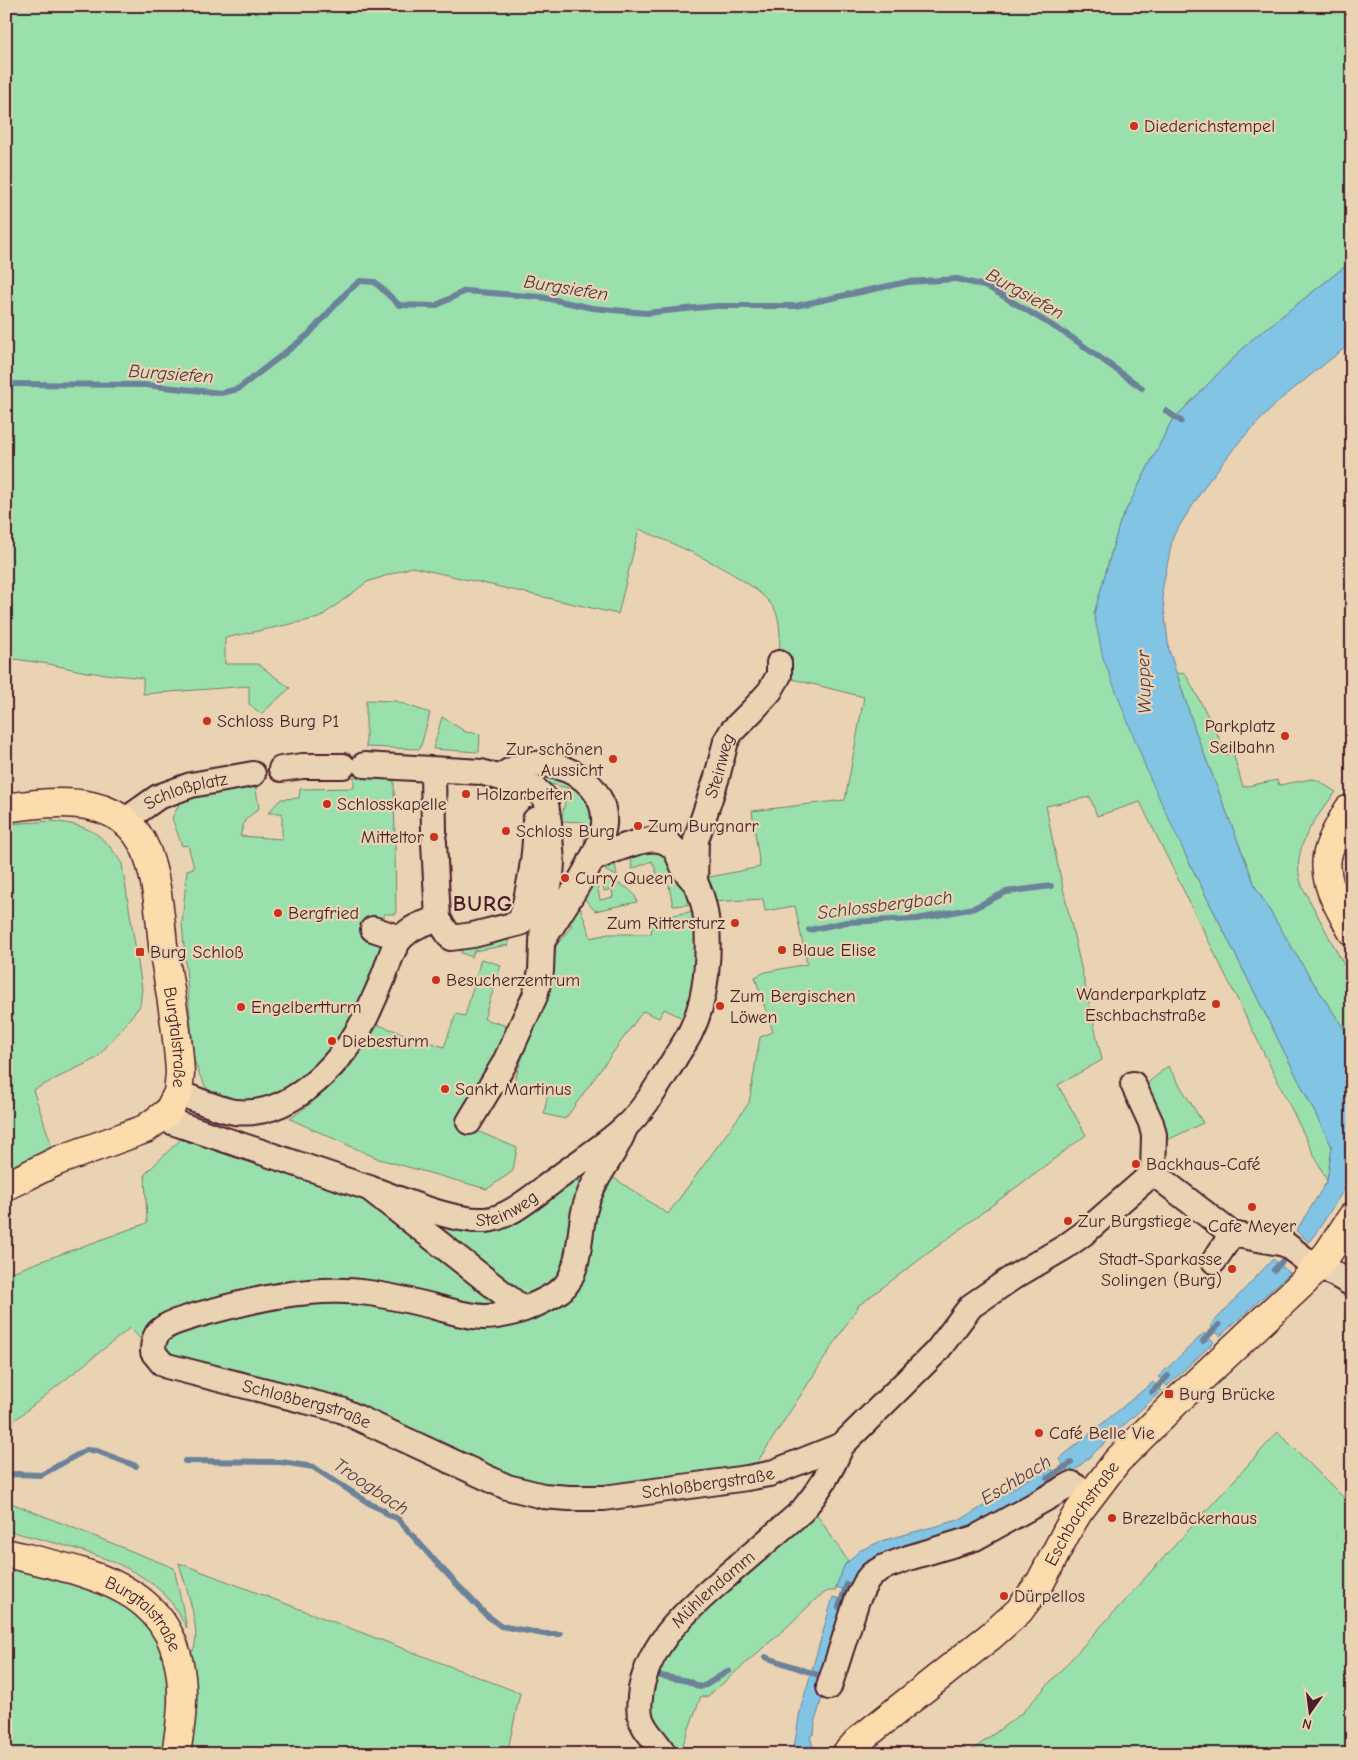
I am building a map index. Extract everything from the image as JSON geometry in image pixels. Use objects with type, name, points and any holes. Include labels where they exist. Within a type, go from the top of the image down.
[{"type":"main road","points":[[6,808],[37,803],[72,802],[101,809],[124,821]]},
{"type":"main road","points":[[1350,806],[1333,840],[1326,864],[1333,894],[1352,931]]},
{"type":"main road","name":"Burgtalstraße","points":[[6,1186],[58,1161],[145,1129],[168,1112],[178,1093],[180,1061],[150,860],[145,847],[136,833],[124,821]]},
{"type":"main road","name":"Eschbachstraße","points":[[846,1754],[858,1741],[1020,1611],[1040,1583],[1068,1528],[1090,1496],[1128,1449],[1305,1281],[1317,1259],[1352,1218]]},
{"type":"main road","name":"Burgtalstraße","points":[[6,1553],[77,1571],[104,1580],[137,1598],[161,1620],[172,1638],[180,1669],[182,1706],[176,1754]]},
{"type":"street","name":"Steinweg","points":[[369,1188],[433,1210],[468,1219],[486,1220],[512,1211],[625,1128],[652,1096],[690,1034],[700,1008],[707,962],[707,920],[696,884],[696,840],[717,776],[726,741],[732,731],[770,691],[779,675],[779,663]]},
{"type":"street","points":[[511,780],[514,768],[543,764],[565,768],[578,774],[588,782],[600,802],[604,818],[602,833],[591,860],[542,943]]},
{"type":"street","points":[[281,769],[303,766],[353,765],[481,772],[534,788],[545,798],[548,808],[552,862],[543,917],[541,971],[535,996],[504,1064],[468,1122]]},
{"type":"street","points":[[432,770],[438,919],[451,938],[473,935],[520,923],[530,880],[536,839],[535,811],[511,780]]},
{"type":"street","name":"Schloßplatz","points":[[124,821],[158,797],[174,791],[191,785],[253,774]]},
{"type":"street","name":"Steinweg","points":[[591,860],[625,846],[651,839],[660,840],[676,849],[685,870],[696,884]]},
{"type":"street","points":[[178,1093],[234,1112],[253,1112],[279,1104],[309,1086],[329,1069],[352,1041],[368,1012],[400,938],[415,926],[438,919]]},
{"type":"street","points":[[373,928],[400,938]]},
{"type":"street","points":[[1134,1084],[1151,1123],[1154,1135],[1153,1173],[1232,1234],[1285,1244],[1317,1259],[1352,1284]]},
{"type":"street","points":[[160,1118],[369,1188],[523,1309]]},
{"type":"street","name":"Steinweg","points":[[523,1309],[560,1290],[569,1280],[577,1254],[588,1197],[602,1168],[619,1143],[625,1128]]},
{"type":"street","name":"Schloßbergstraße","points":[[523,1309],[508,1314],[484,1317],[368,1293],[326,1291],[272,1297],[224,1308],[169,1325],[158,1333],[152,1352],[167,1366],[341,1410],[507,1486],[543,1496],[604,1498],[747,1478],[769,1474],[842,1445],[937,1352],[971,1306],[1012,1278],[1071,1243],[1153,1173]]},
{"type":"street","points":[[1214,1261],[1232,1234]]},
{"type":"street","name":"Mühlendamm","points":[[664,1754],[643,1724],[640,1715],[639,1700],[643,1683],[648,1666],[656,1651],[690,1608],[802,1511],[816,1494],[835,1462],[842,1445]]},
{"type":"street","points":[[829,1687],[857,1600],[862,1588],[872,1574],[894,1562],[975,1538],[1072,1484],[1090,1496]]},
{"type":"green space","points":[[6,6],[1352,6],[1352,261],[1249,342],[1171,422],[1120,522],[1094,614],[1186,856],[1332,1147],[1327,1181],[1140,802],[1097,816],[1090,797],[1046,806],[1102,1060],[1058,1085],[1086,1135],[859,1305],[747,1478],[569,1498],[153,1352],[130,1328],[6,1427],[6,1274],[147,1223],[145,1174],[192,1128],[486,1220],[625,1128],[635,1136],[608,1174],[668,1214],[749,1103],[760,1037],[773,1032],[755,977],[765,972],[807,964],[795,906],[765,911],[763,899],[713,902],[705,878],[760,867],[752,811],[845,800],[864,697],[792,679],[785,684],[779,661],[779,621],[770,602],[756,590],[716,565],[639,529],[618,614],[412,567],[367,582],[319,618],[225,638],[225,664],[258,664],[290,688],[261,714],[249,704],[249,686],[143,694],[143,678],[86,672],[7,658],[6,661]]},
{"type":"green space","points":[[1185,673],[1217,733],[1226,755],[1233,753],[1243,787],[1277,780],[1279,785],[1312,779],[1317,780],[1336,792],[1306,835],[1299,860],[1299,872],[1302,886],[1352,980],[1352,1041],[1308,974],[1256,888],[1196,733],[1177,674]]},
{"type":"green space","points":[[366,700],[395,701],[430,713],[420,749],[366,747]]},
{"type":"green space","points":[[442,717],[466,732],[480,734],[479,752],[433,749]]},
{"type":"green space","points":[[354,771],[394,781],[396,914],[384,914],[385,951],[347,1041],[301,1083],[248,1105],[220,1098],[207,1089],[194,1060],[182,923],[187,870],[194,868],[188,845],[182,846],[172,818],[182,799],[255,783],[259,808],[245,820],[240,836],[282,839],[282,813],[268,813],[281,799],[299,798],[300,789],[354,788]]},
{"type":"green space","points":[[526,773],[559,777],[587,793],[596,819],[588,848],[584,848],[585,822],[561,821],[568,788],[524,778]]},
{"type":"green space","points":[[53,821],[76,825],[94,832],[108,844],[122,864],[142,988],[140,1006],[97,1058],[33,1090],[57,1161],[6,1186],[6,824]]},
{"type":"green space","points":[[638,850],[664,851],[695,904],[673,906],[668,881],[656,882],[658,876],[652,861],[632,869],[631,859],[615,863],[617,876],[606,871],[605,860]]},
{"type":"green space","points":[[602,879],[628,889],[632,892],[637,902],[595,911],[585,899],[580,889],[584,882],[596,880],[600,900],[613,897],[612,889],[604,891]]},
{"type":"green space","points":[[575,902],[580,907],[591,938],[608,934],[651,934],[653,919],[699,910],[691,1022],[664,1009],[659,1018],[643,1011],[565,1119],[544,1114],[548,1092],[513,1084],[551,976],[556,946],[572,925],[564,922]]},
{"type":"green space","points":[[507,936],[509,945],[474,951],[472,957],[461,953],[463,945]]},
{"type":"green space","points":[[481,959],[501,965],[484,1019],[507,1026],[492,1061],[470,1128],[517,1148],[513,1171],[487,1189],[379,1159],[290,1119],[318,1098],[340,1077],[359,1054],[378,1025],[444,1047],[456,1014],[465,1016]]},
{"type":"green space","points":[[1168,1066],[1203,1123],[1163,1142],[1144,1086]]},
{"type":"green space","points":[[1278,1432],[1352,1506],[1352,1754],[967,1754],[1023,1712]]},
{"type":"green space","points":[[6,1501],[174,1568],[187,1628],[167,1597],[147,1580],[129,1569],[89,1553],[6,1530]]},
{"type":"green space","points":[[813,1509],[848,1561],[844,1566],[835,1591],[828,1591],[818,1597],[707,1697],[701,1696],[681,1750],[675,1748],[656,1729],[647,1711],[651,1684],[671,1641]]},
{"type":"green space","points":[[6,1553],[120,1588],[179,1662],[192,1652],[196,1634],[192,1608],[179,1563],[520,1693],[507,1754],[6,1754]]},
{"type":"water","name":"Wupper","points":[[1352,261],[1352,342],[1281,399],[1240,441],[1207,483],[1173,536],[1162,591],[1169,650],[1196,733],[1256,888],[1308,974],[1352,1041],[1352,1177],[1309,1242],[1296,1231],[1327,1181],[1332,1147],[1186,856],[1149,776],[1103,658],[1094,614],[1120,522],[1171,422],[1249,342]]},
{"type":"water","points":[[1273,1259],[1290,1273],[1220,1336],[1210,1326]]},
{"type":"water","points":[[1204,1333],[1214,1342],[1167,1386],[1158,1377]]},
{"type":"water","points":[[1153,1382],[1161,1391],[1070,1475],[1059,1459]]},
{"type":"water","points":[[1050,1466],[1061,1482],[852,1592],[836,1587],[844,1566],[859,1551],[881,1541],[962,1519]]},
{"type":"water","points":[[833,1597],[849,1602],[815,1722],[814,1734],[810,1736],[815,1754],[793,1754],[800,1711]]},
{"type":"waterway","name":"Burgsiefen","points":[[6,384],[145,385],[221,393],[238,389],[308,335],[348,291],[360,281],[375,282],[399,305],[435,306],[465,291],[541,297],[592,308],[646,313],[716,306],[795,306],[907,282],[957,279],[988,287],[1071,337],[1142,388]]},
{"type":"waterway","name":"Burgsiefen","points":[[1166,411],[1181,421]]},
{"type":"waterway","name":"Schlossbergbach","points":[[809,930],[847,922],[917,919],[974,908],[1006,892],[1051,886]]},
{"type":"waterway","name":"Eschbach","points":[[1274,1270],[1289,1254]]},
{"type":"waterway","name":"Eschbach","points":[[1203,1341],[1219,1325]]},
{"type":"waterway","name":"Eschbach","points":[[1152,1392],[1168,1376]]},
{"type":"waterway","name":"Troogbach","points":[[6,1476],[15,1474],[41,1475],[86,1450],[97,1451],[136,1466]]},
{"type":"waterway","name":"Troogbach","points":[[185,1461],[282,1462],[313,1467],[383,1510],[388,1515],[397,1518],[485,1614],[501,1626],[544,1634],[560,1634]]},
{"type":"waterway","name":"Eschbach","points":[[1048,1478],[1071,1463]]},
{"type":"waterway","name":"Eschbach","points":[[839,1607],[847,1584]]},
{"type":"waterway","name":"Troogbach","points":[[765,1657],[818,1675]]},
{"type":"waterway","name":"Troogbach","points":[[661,1676],[688,1681],[700,1687],[728,1671]]},
{"type":"place","name":"Diederichstempel","points":[[1134,126]]},
{"type":"place","name":"Schloss Burg P1","points":[[207,721]]},
{"type":"place","name":"Parkplatz Seilbahn","points":[[1285,736]]},
{"type":"place","name":"Zur schönen Aussicht","points":[[613,759]]},
{"type":"place","name":"Holzarbeiten","points":[[466,794]]},
{"type":"place","name":"Schlosskapelle","points":[[327,804]]},
{"type":"place","name":"Zum Burgnarr","points":[[638,826]]},
{"type":"place","name":"Schloss Burg","points":[[506,831]]},
{"type":"place","name":"Mitteltor","points":[[434,837]]},
{"type":"place","name":"Curry Queen","points":[[565,878]]},
{"type":"place","name":"Bergfried","points":[[278,913]]},
{"type":"place","name":"Zum Rittersturz","points":[[735,923]]},
{"type":"place","name":"Blaue Elise","points":[[782,950]]},
{"type":"place","name":"Burg Schloß","points":[[140,952]]},
{"type":"place","name":"Besucherzentrum","points":[[436,980]]},
{"type":"place","name":"Wanderparkplatz Eschbachstraße","points":[[1216,1004]]},
{"type":"place","name":"Zum Bergischen Löwen","points":[[720,1006]]},
{"type":"place","name":"Engelbertturm","points":[[241,1007]]},
{"type":"place","name":"Diebesturm","points":[[332,1041]]},
{"type":"place","name":"Sankt Martinus","points":[[445,1089]]},
{"type":"place","name":"Backhaus-Café","points":[[1136,1164]]},
{"type":"place","name":"Cafe Meyer","points":[[1252,1207]]},
{"type":"place","name":"Zur Burgstiege","points":[[1068,1221]]},
{"type":"place","name":"Stadt-Sparkasse Solingen (Burg)","points":[[1232,1269]]},
{"type":"place","name":"Burg Brücke","points":[[1169,1394]]},
{"type":"place","name":"Café Belle Vie","points":[[1039,1433]]},
{"type":"place","name":"Brezelbäckerhaus","points":[[1112,1518]]},
{"type":"place","name":"Dürpellos","points":[[1004,1596]]},
{"type":"district","name":"BURG","points":[[483,904]]}]
